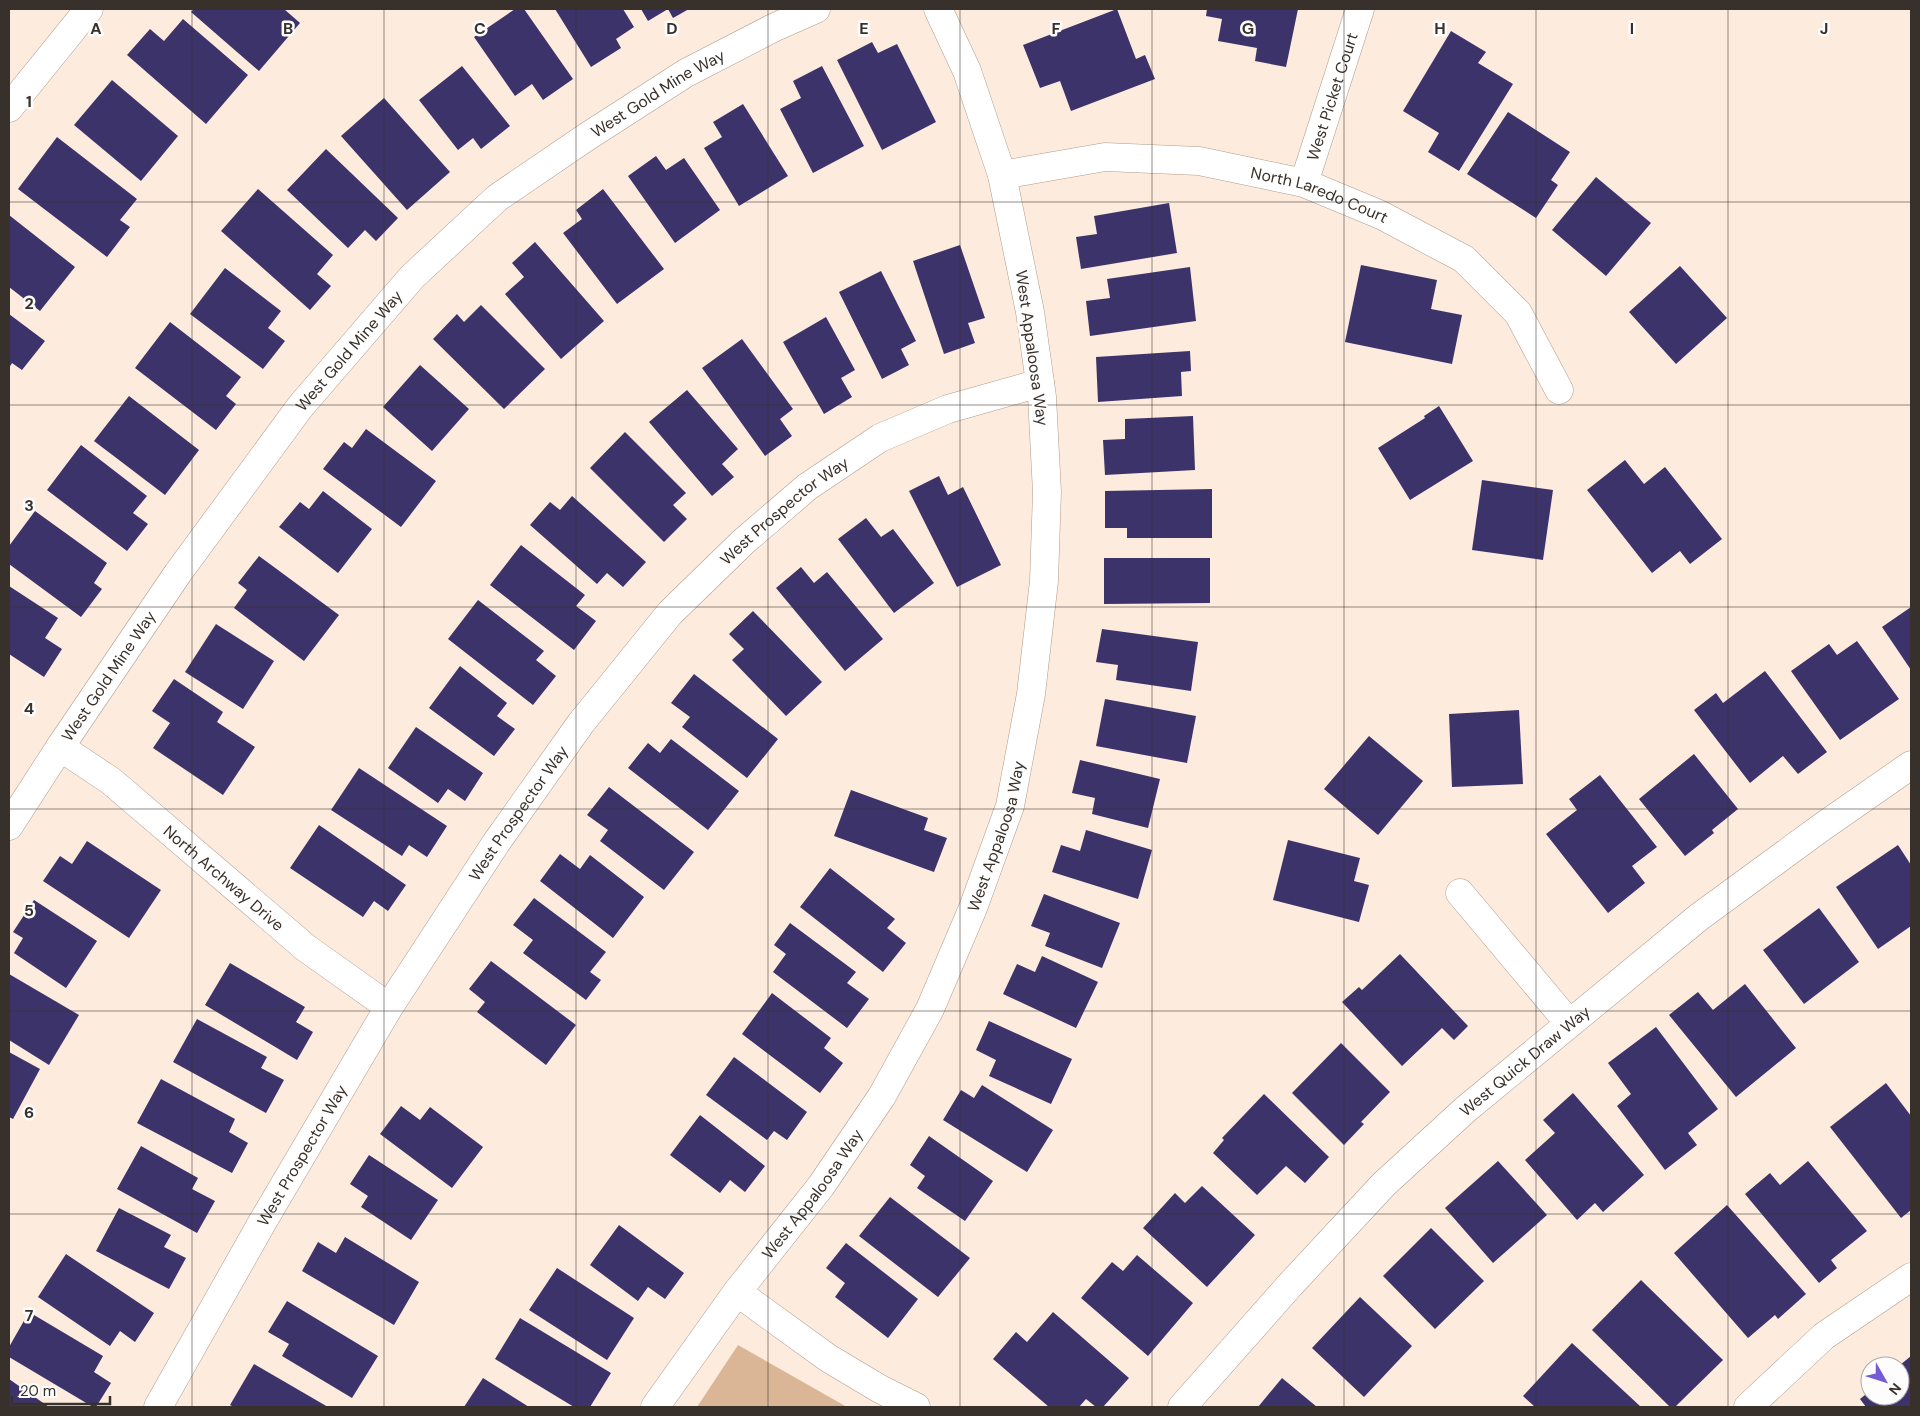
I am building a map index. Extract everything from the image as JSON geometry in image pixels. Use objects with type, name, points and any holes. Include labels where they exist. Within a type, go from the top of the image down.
[{"type":"street","points":[[9,108],[89,9]]},
{"type":"street","name":"West Gold Mine Way","points":[[9,826],[178,573],[300,407],[412,277],[497,198],[580,142],[686,74],[773,28],[816,9]]},
{"type":"street","name":"West Appaloosa Way","points":[[655,1407],[737,1292],[821,1186],[882,1096],[930,1009],[973,908],[1010,806],[1031,694],[1044,581],[1047,492],[1040,383],[1030,312],[1002,175],[967,72],[938,9]]},
{"type":"street","name":"West Picket Court","points":[[1304,183],[1360,9]]},
{"type":"street","name":"North Laredo Court","points":[[1002,175],[1105,157],[1199,161],[1304,183],[1381,214],[1464,260],[1518,313],[1559,390]]},
{"type":"street","name":"West Prospector Way","points":[[158,1407],[263,1221],[389,1007],[496,843],[581,723],[670,612],[743,542],[806,487],[880,438],[948,409],[1040,383]]},
{"type":"street","name":"North Archway Drive","points":[[60,747],[111,781],[306,948],[389,1007]]},
{"type":"street","name":"West Quick Draw Way","points":[[1182,1407],[1290,1285],[1384,1184],[1466,1109],[1569,1022],[1699,917],[1911,765]]},
{"type":"street","points":[[1460,893],[1569,1022]]},
{"type":"street","points":[[1748,1407],[1824,1336],[1911,1277]]},
{"type":"street","points":[[737,1292],[828,1358],[916,1407]]},
{"type":"shaded area","points":[[738,1345],[847,1407],[697,1407]]},
{"type":"building","points":[[194,9],[284,9],[300,23],[259,71],[191,12]]},
{"type":"building","points":[[515,9],[524,9],[573,79],[543,100],[532,84],[515,96],[474,37]]},
{"type":"building","points":[[555,9],[623,9],[634,27],[616,39],[621,48],[591,67]]},
{"type":"building","points":[[641,9],[668,9],[648,21]]},
{"type":"building","points":[[668,9],[689,9],[673,18]]},
{"type":"building","points":[[1117,9],[1136,59],[1145,55],[1155,79],[1071,111],[1060,81],[1040,88],[1023,45]]},
{"type":"building","points":[[1207,9],[1298,9],[1286,67],[1255,61],[1257,48],[1218,41],[1222,19],[1206,16]]},
{"type":"building","points":[[183,19],[248,75],[206,124],[127,55],[150,29],[164,41]]},
{"type":"building","points":[[1451,31],[1486,52],[1478,63],[1513,84],[1459,171],[1428,152],[1439,133],[1403,111]]},
{"type":"building","points":[[872,42],[878,53],[897,44],[936,122],[882,150],[837,60]]},
{"type":"building","points":[[462,66],[510,126],[481,149],[473,138],[458,150],[419,100]]},
{"type":"building","points":[[822,66],[864,146],[813,173],[780,109],[801,98],[793,81]]},
{"type":"building","points":[[112,80],[178,136],[141,181],[74,125]]},
{"type":"building","points":[[384,98],[450,172],[407,210],[341,136]]},
{"type":"building","points":[[743,104],[788,176],[739,206],[704,148],[722,137],[713,122]]},
{"type":"building","points":[[1508,112],[1570,152],[1551,180],[1558,185],[1536,218],[1467,174]]},
{"type":"building","points":[[57,137],[137,199],[120,220],[130,227],[107,257],[18,189]]},
{"type":"building","points":[[326,149],[398,218],[376,241],[365,230],[348,248],[287,190]]},
{"type":"building","points":[[656,156],[666,170],[684,158],[720,210],[675,243],[628,176]]},
{"type":"building","points":[[1596,177],[1651,223],[1606,276],[1552,230]]},
{"type":"building","points":[[258,189],[333,255],[317,274],[331,286],[310,310],[221,231]]},
{"type":"building","points":[[603,189],[664,269],[617,304],[563,233],[582,219],[576,210]]},
{"type":"building","points":[[1169,203],[1177,253],[1081,269],[1076,237],[1097,234],[1094,216]]},
{"type":"building","points":[[9,215],[75,267],[40,311],[9,287]]},
{"type":"building","points":[[535,242],[604,321],[561,359],[505,294],[524,277],[512,263]]},
{"type":"building","points":[[960,245],[985,318],[968,323],[975,343],[944,354],[913,261]]},
{"type":"building","points":[[1361,265],[1437,280],[1431,309],[1462,315],[1452,364],[1345,342]]},
{"type":"building","points":[[1680,266],[1727,318],[1676,364],[1629,312]]},
{"type":"building","points":[[1190,267],[1196,321],[1090,336],[1086,301],[1110,298],[1107,279]]},
{"type":"building","points":[[225,268],[281,311],[268,328],[285,341],[263,369],[190,314]]},
{"type":"building","points":[[881,271],[916,341],[901,349],[909,365],[882,379],[839,292]]},
{"type":"building","points":[[481,305],[545,369],[504,409],[433,339],[457,314],[464,322]]},
{"type":"building","points":[[9,314],[45,341],[22,370],[12,363],[9,368]]},
{"type":"building","points":[[826,317],[855,370],[841,378],[852,397],[824,414],[783,342]]},
{"type":"building","points":[[170,322],[241,377],[226,396],[236,404],[216,430],[135,368]]},
{"type":"building","points":[[742,339],[793,409],[780,419],[792,436],[765,456],[702,368]]},
{"type":"building","points":[[1190,351],[1191,371],[1181,372],[1182,396],[1098,402],[1096,357]]},
{"type":"building","points":[[420,365],[469,409],[432,451],[383,407]]},
{"type":"building","points":[[687,390],[738,449],[722,464],[734,477],[712,496],[649,422]]},
{"type":"building","points":[[129,396],[199,450],[165,495],[94,441]]},
{"type":"building","points":[[1439,406],[1473,461],[1410,500],[1378,448],[1425,418],[1424,416]]},
{"type":"building","points":[[1193,416],[1195,470],[1105,475],[1103,440],[1125,439],[1125,419]]},
{"type":"building","points":[[366,429],[436,481],[401,527],[323,469],[344,442],[352,448]]},
{"type":"building","points":[[625,432],[686,493],[673,505],[687,519],[664,542],[590,468]]},
{"type":"building","points":[[81,445],[147,496],[133,513],[148,524],[127,551],[47,490]]},
{"type":"building","points":[[1625,460],[1644,484],[1665,467],[1722,539],[1690,564],[1680,551],[1652,573],[1587,490]]},
{"type":"building","points":[[939,476],[948,495],[963,487],[1001,565],[957,587],[909,491]]},
{"type":"building","points":[[1482,480],[1553,490],[1543,560],[1472,550]]},
{"type":"building","points":[[1212,489],[1212,538],[1127,538],[1127,528],[1105,528],[1105,491]]},
{"type":"building","points":[[323,491],[372,529],[338,573],[279,527],[300,502],[309,509]]},
{"type":"building","points":[[572,496],[646,562],[623,587],[607,573],[597,584],[530,525],[550,502],[560,510]]},
{"type":"building","points":[[35,511],[107,563],[94,583],[102,589],[81,617],[9,564],[9,546]]},
{"type":"building","points":[[866,518],[881,537],[893,529],[934,583],[894,613],[838,539]]},
{"type":"building","points":[[521,545],[585,595],[576,606],[596,621],[574,650],[490,585]]},
{"type":"building","points":[[259,556],[339,615],[304,661],[234,608],[247,590],[238,583]]},
{"type":"building","points":[[1104,558],[1210,558],[1210,603],[1104,604]]},
{"type":"building","points":[[801,567],[814,583],[827,572],[883,639],[845,671],[776,588]]},
{"type":"building","points":[[9,586],[58,618],[45,638],[62,649],[44,677],[9,654]]},
{"type":"building","points":[[478,600],[544,651],[536,660],[556,676],[533,705],[448,639]]},
{"type":"building","points":[[1911,607],[1911,670],[1882,627]]},
{"type":"building","points":[[753,611],[822,682],[786,716],[732,660],[744,649],[729,634]]},
{"type":"building","points":[[216,624],[274,661],[243,709],[185,672]]},
{"type":"building","points":[[1102,629],[1198,642],[1191,691],[1116,680],[1118,665],[1096,662]]},
{"type":"building","points":[[1857,641],[1899,699],[1840,740],[1791,671],[1829,644],[1837,655]]},
{"type":"building","points":[[460,666],[507,703],[497,716],[515,729],[494,756],[429,708]]},
{"type":"building","points":[[1765,671],[1827,752],[1798,774],[1783,756],[1750,783],[1694,710],[1716,693],[1723,703]]},
{"type":"building","points":[[694,674],[778,739],[747,778],[682,727],[690,717],[671,703]]},
{"type":"building","points":[[174,679],[223,712],[217,722],[255,747],[223,795],[153,748],[170,723],[152,711]]},
{"type":"building","points":[[1105,699],[1196,716],[1187,763],[1096,746]]},
{"type":"building","points":[[1519,710],[1523,784],[1452,787],[1449,714]]},
{"type":"building","points":[[416,727],[483,773],[465,801],[448,789],[438,803],[388,768]]},
{"type":"building","points":[[1369,736],[1423,781],[1378,835],[1324,789]]},
{"type":"building","points":[[671,739],[739,791],[708,830],[628,768],[648,743],[660,753]]},
{"type":"building","points":[[1694,754],[1738,809],[1712,830],[1714,833],[1685,856],[1639,799]]},
{"type":"building","points":[[1080,760],[1160,779],[1148,828],[1092,814],[1095,798],[1072,793]]},
{"type":"building","points":[[359,768],[447,826],[427,857],[409,845],[402,856],[331,810]]},
{"type":"building","points":[[1600,775],[1657,847],[1632,866],[1645,883],[1608,913],[1546,834],[1577,810],[1569,799]]},
{"type":"building","points":[[609,787],[694,852],[664,890],[600,841],[608,830],[587,815]]},
{"type":"building","points":[[851,790],[928,818],[924,830],[947,838],[934,872],[834,836]]},
{"type":"building","points":[[319,825],[406,885],[388,911],[374,901],[363,917],[290,868]]},
{"type":"building","points":[[1086,830],[1152,850],[1138,899],[1052,872],[1061,845],[1080,851]]},
{"type":"building","points":[[1288,840],[1360,858],[1354,881],[1369,885],[1359,922],[1273,900]]},
{"type":"building","points":[[87,841],[161,890],[129,938],[43,881],[60,856],[72,864]]},
{"type":"building","points":[[1898,845],[1911,865],[1911,926],[1878,949],[1836,887]]},
{"type":"building","points":[[560,854],[580,869],[590,855],[644,897],[613,938],[540,881]]},
{"type":"building","points":[[830,868],[895,919],[887,928],[906,943],[883,972],[800,907]]},
{"type":"building","points":[[1044,894],[1120,923],[1102,968],[1045,946],[1050,933],[1031,926]]},
{"type":"building","points":[[534,898],[606,952],[590,972],[601,980],[586,1000],[523,953],[533,940],[513,925]]},
{"type":"building","points":[[34,900],[97,941],[66,988],[14,953],[23,938],[13,932]]},
{"type":"building","points":[[1819,908],[1859,962],[1804,1004],[1763,950]]},
{"type":"building","points":[[790,923],[856,972],[847,983],[869,999],[847,1028],[773,972],[786,954],[774,945]]},
{"type":"building","points":[[1400,954],[1468,1026],[1454,1040],[1442,1028],[1402,1066],[1342,1002],[1359,987],[1362,990]]},
{"type":"building","points":[[1042,956],[1098,982],[1076,1028],[1003,994],[1017,964],[1035,972]]},
{"type":"building","points":[[491,961],[576,1025],[546,1065],[477,1012],[485,1002],[469,989]]},
{"type":"building","points":[[230,963],[305,1007],[296,1022],[313,1032],[297,1060],[205,1005]]},
{"type":"building","points":[[9,974],[79,1015],[49,1065],[9,1040]]},
{"type":"building","points":[[1745,984],[1796,1048],[1736,1097],[1669,1015],[1698,992],[1713,1010]]},
{"type":"building","points":[[772,993],[831,1038],[824,1048],[843,1063],[820,1093],[742,1034]]},
{"type":"building","points":[[197,1019],[267,1057],[261,1068],[284,1080],[266,1113],[173,1062]]},
{"type":"building","points":[[989,1021],[1072,1059],[1051,1104],[989,1076],[996,1060],[976,1050]]},
{"type":"building","points":[[1656,1027],[1718,1109],[1688,1133],[1697,1145],[1665,1170],[1617,1106],[1631,1094],[1608,1063]]},
{"type":"building","points":[[1341,1043],[1390,1092],[1361,1122],[1364,1124],[1344,1145],[1292,1093]]},
{"type":"building","points":[[9,1052],[40,1069],[13,1119],[9,1117]]},
{"type":"building","points":[[734,1057],[807,1112],[787,1140],[774,1131],[767,1140],[706,1095]]},
{"type":"building","points":[[161,1079],[235,1119],[229,1132],[248,1143],[232,1173],[137,1123]]},
{"type":"building","points":[[1886,1083],[1911,1116],[1911,1210],[1901,1218],[1830,1127]]},
{"type":"building","points":[[982,1085],[1053,1130],[1027,1172],[943,1120],[961,1090],[974,1098]]},
{"type":"building","points":[[1573,1093],[1644,1175],[1603,1212],[1595,1203],[1577,1220],[1525,1160],[1555,1133],[1543,1120]]},
{"type":"building","points":[[1264,1094],[1329,1157],[1305,1183],[1286,1166],[1257,1195],[1213,1153],[1224,1140],[1222,1138]]},
{"type":"building","points":[[401,1106],[420,1120],[430,1107],[483,1147],[452,1188],[380,1134]]},
{"type":"building","points":[[700,1115],[765,1166],[745,1192],[730,1180],[720,1193],[670,1155]]},
{"type":"building","points":[[929,1136],[993,1181],[965,1221],[917,1188],[925,1176],[910,1165]]},
{"type":"building","points":[[141,1146],[198,1178],[192,1189],[215,1201],[197,1233],[117,1189]]},
{"type":"building","points":[[369,1155],[438,1200],[411,1240],[361,1207],[368,1196],[350,1184]]},
{"type":"building","points":[[1498,1161],[1547,1215],[1493,1263],[1445,1208]]},
{"type":"building","points":[[1808,1161],[1867,1231],[1831,1260],[1837,1268],[1819,1283],[1745,1194],[1770,1173],[1780,1185]]},
{"type":"building","points":[[1202,1186],[1255,1235],[1207,1287],[1143,1228],[1175,1193],[1185,1203]]},
{"type":"building","points":[[890,1197],[970,1258],[938,1297],[859,1236]]},
{"type":"building","points":[[1727,1205],[1806,1294],[1778,1319],[1775,1315],[1748,1338],[1674,1253]]},
{"type":"building","points":[[119,1208],[171,1235],[164,1247],[186,1258],[169,1289],[96,1251]]},
{"type":"building","points":[[619,1225],[684,1273],[665,1299],[648,1287],[638,1301],[590,1265]]},
{"type":"building","points":[[1431,1228],[1484,1281],[1435,1329],[1383,1276]]},
{"type":"building","points":[[345,1237],[419,1282],[394,1325],[302,1271],[318,1242],[336,1253]]},
{"type":"building","points":[[846,1243],[918,1299],[888,1338],[835,1297],[845,1283],[826,1268]]},
{"type":"building","points":[[66,1254],[154,1313],[135,1342],[120,1331],[110,1346],[38,1297]]},
{"type":"building","points":[[1137,1255],[1193,1303],[1148,1356],[1081,1298],[1112,1262],[1123,1271]]},
{"type":"building","points":[[557,1268],[634,1318],[607,1360],[529,1310]]},
{"type":"building","points":[[1641,1280],[1723,1360],[1675,1407],[1670,1407],[1592,1330]]},
{"type":"building","points":[[1360,1297],[1412,1346],[1364,1397],[1312,1348]]},
{"type":"building","points":[[287,1301],[378,1356],[352,1398],[282,1356],[289,1344],[268,1332]]},
{"type":"building","points":[[29,1312],[103,1356],[94,1372],[111,1383],[96,1407],[9,1357],[9,1347]]},
{"type":"building","points":[[1053,1312],[1129,1378],[1103,1407],[1096,1407],[1086,1399],[1079,1407],[1049,1407],[993,1359],[1016,1332],[1027,1342]]},
{"type":"building","points":[[520,1318],[611,1373],[590,1407],[574,1407],[495,1359]]},
{"type":"building","points":[[1572,1343],[1641,1407],[1535,1407],[1523,1396]]},
{"type":"building","points":[[1910,1357],[1911,1407],[1866,1407],[1910,1406]]},
{"type":"building","points":[[254,1364],[328,1407],[234,1407],[230,1405]]},
{"type":"building","points":[[483,1378],[529,1407],[464,1407]]},
{"type":"building","points":[[1282,1378],[1317,1407],[1258,1407]]},
{"type":"building","points":[[9,1379],[49,1407],[9,1407]]}]
